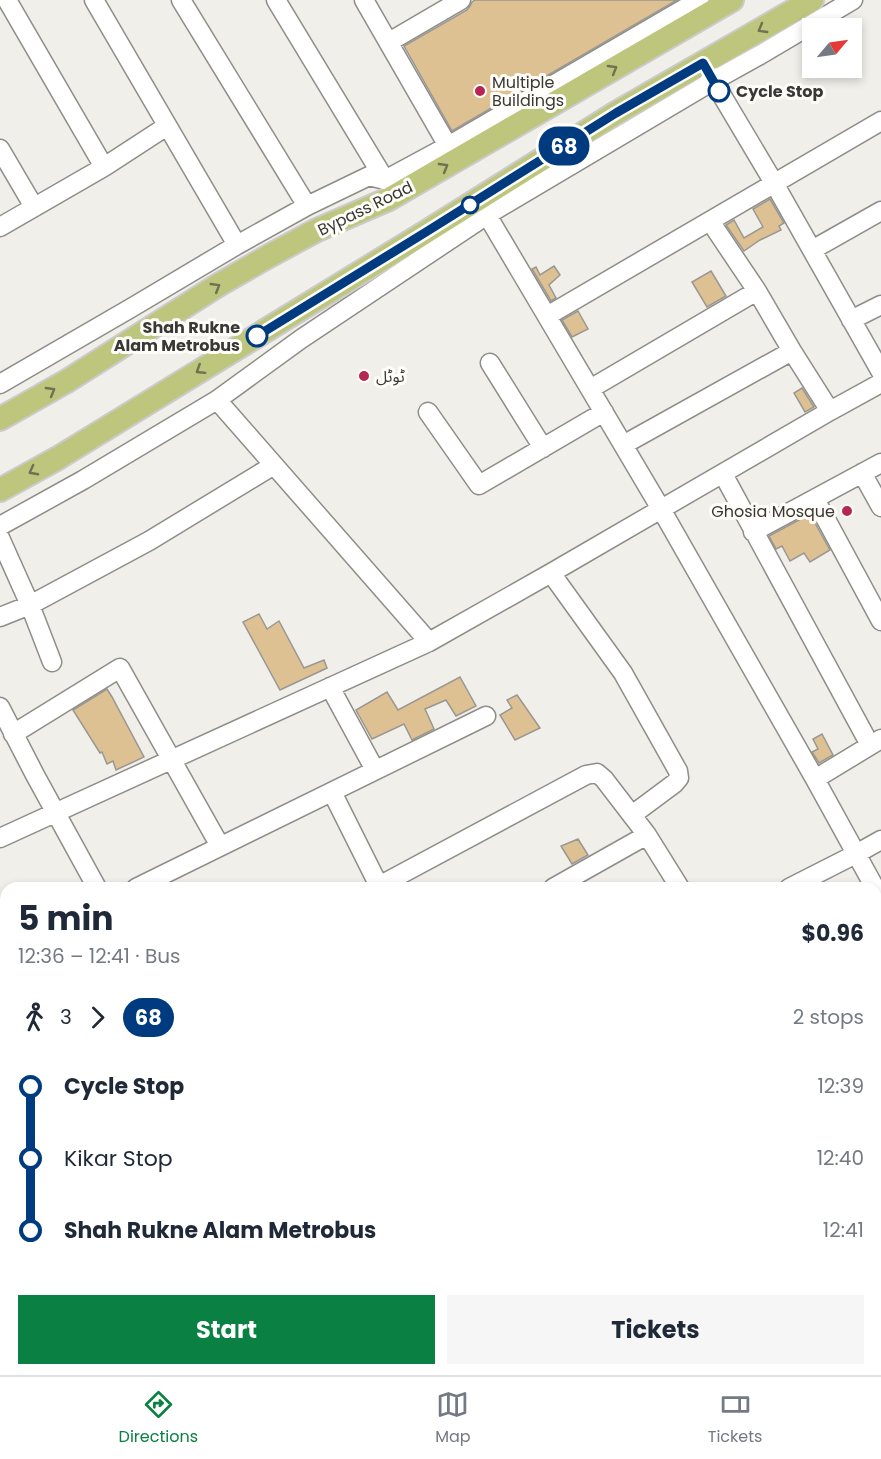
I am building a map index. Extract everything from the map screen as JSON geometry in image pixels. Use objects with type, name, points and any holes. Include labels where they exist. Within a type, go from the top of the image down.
[{"type":"main road","name":"Bypass Road","points":[[0,419],[67,381],[220,284],[269,256],[317,230],[389,199],[680,12],[732,0]]},
{"type":"main road","points":[[0,489],[58,458],[616,113],[708,72],[812,0]]},
{"type":"street","points":[[7,0],[104,167]]},
{"type":"street","points":[[94,0],[237,245]]},
{"type":"street","points":[[181,0],[307,206]]},
{"type":"street","points":[[276,0],[385,180]]},
{"type":"street","points":[[364,0],[448,146]]},
{"type":"street","points":[[389,42],[461,0]]},
{"type":"street","points":[[0,384],[307,206],[369,176],[385,180],[448,146],[699,0]]},
{"type":"street","points":[[0,526],[83,480],[218,399],[301,339],[708,72],[760,55],[853,0]]},
{"type":"street","points":[[708,72],[881,372]]},
{"type":"street","points":[[547,316],[881,121]]},
{"type":"street","points":[[0,227],[104,167],[166,126]]},
{"type":"street","points":[[0,149],[34,207]]},
{"type":"street","points":[[812,250],[881,211]]},
{"type":"street","points":[[487,215],[661,509],[872,882]]},
{"type":"street","points":[[710,221],[757,291],[830,411]]},
{"type":"street","points":[[590,389],[757,291]]},
{"type":"street","points":[[851,320],[881,305]]},
{"type":"street","points":[[623,445],[792,351]]},
{"type":"street","points":[[490,363],[543,448]]},
{"type":"street","points":[[0,838],[429,642],[881,383]]},
{"type":"street","points":[[218,399],[429,642]]},
{"type":"street","points":[[428,412],[479,485],[604,412]]},
{"type":"street","points":[[753,532],[881,463]]},
{"type":"street","points":[[0,617],[30,605],[149,541],[274,465]]},
{"type":"street","points":[[862,473],[881,507]]},
{"type":"street","points":[[723,474],[753,532],[875,742],[815,779]]},
{"type":"street","points":[[815,499],[881,621]]},
{"type":"street","points":[[0,537],[52,662]]},
{"type":"street","points":[[551,573],[623,673],[678,771],[679,778],[675,783],[632,815]]},
{"type":"street","points":[[13,734],[120,668],[220,846]]},
{"type":"street","points":[[330,687],[375,770]]},
{"type":"street","points":[[0,707],[94,882]]},
{"type":"street","points":[[148,882],[486,716]]},
{"type":"street","points":[[389,882],[586,775],[597,773],[632,815],[676,882]]},
{"type":"street","points":[[332,792],[377,882]]},
{"type":"street","points":[[564,882],[647,836]]},
{"type":"street","points":[[801,882],[881,840]]},
{"type":"building","name":"Multiple Buildings","points":[[475,0],[677,0],[452,131],[404,46],[467,10]]},
{"type":"building","points":[[770,199],[784,223],[779,226],[781,230],[744,251],[726,225],[734,220],[744,238],[763,227],[753,209]]},
{"type":"building","points":[[554,266],[560,275],[549,285],[556,298],[551,301],[532,269],[536,267],[540,275]]},
{"type":"building","points":[[711,271],[726,296],[707,307],[692,282]]},
{"type":"building","points":[[578,311],[588,329],[572,337],[562,320]]},
{"type":"building","points":[[802,388],[814,407],[805,412],[794,393]]},
{"type":"building","points":[[810,514],[830,550],[810,562],[804,553],[790,561],[782,546],[776,549],[769,536]]},
{"type":"building","points":[[259,614],[267,629],[279,621],[304,668],[324,660],[327,668],[280,690],[243,622]]},
{"type":"building","points":[[460,677],[476,706],[456,716],[446,700],[425,709],[434,729],[412,740],[404,724],[372,739],[356,710],[387,692],[398,710]]},
{"type":"building","points":[[107,689],[144,757],[116,770],[113,761],[107,764],[102,752],[100,753],[73,710]]},
{"type":"building","points":[[517,695],[540,728],[515,740],[500,715],[512,708],[507,700]]},
{"type":"building","points":[[822,734],[833,755],[819,763],[812,752],[818,749],[813,739]]},
{"type":"building","points":[[578,839],[588,855],[572,864],[561,846]]},
{"type":"bus line","name":"68","points":[[257,336],[616,113],[703,63],[719,91]]},
{"type":"place","name":"Multiple Buildings","points":[[480,91]]},
{"type":"place","name":"Cycle Stop","points":[[719,91]]},
{"type":"place","name":"Shah Rukne Alam Metrobus","points":[[257,336]]},
{"type":"place","name":"ٹوٹل","points":[[364,376]]},
{"type":"place","name":"Ghosia Mosque","points":[[847,511]]}]
